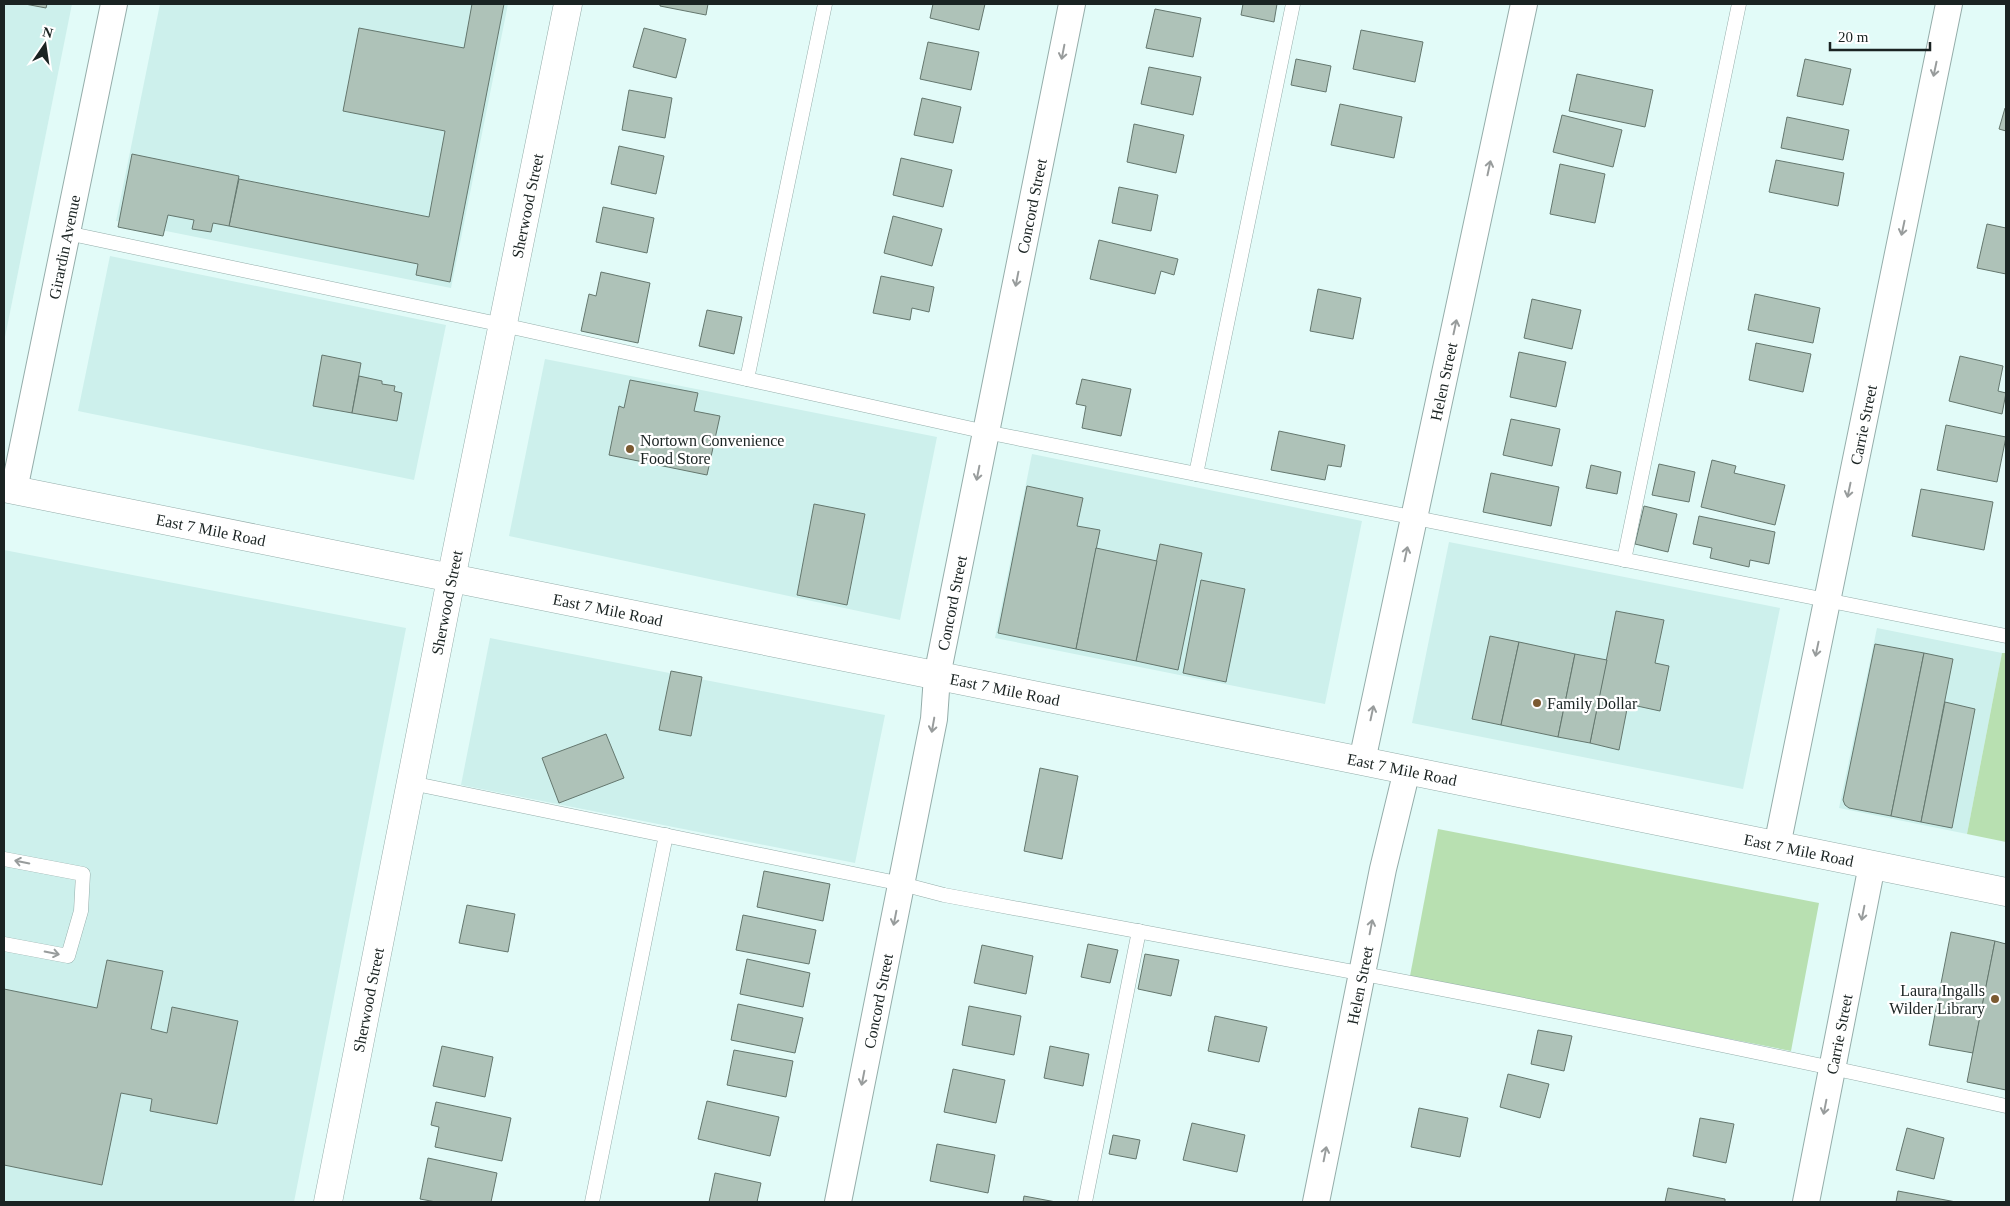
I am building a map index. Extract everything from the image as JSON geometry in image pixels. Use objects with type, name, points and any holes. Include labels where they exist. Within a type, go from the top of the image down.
[{"type":"street","name":"Girardin Avenue","points":[[9,489],[67,233],[114,4]]},
{"type":"street","name":"Sherwood Street","points":[[328,1202],[451,579],[568,4]]},
{"type":"street","name":"Concord Street","points":[[838,1202],[934,719],[937,676],[1072,4]]},
{"type":"street","name":"Helen Street","points":[[1362,761],[1524,4]]},
{"type":"street","name":"Carrie Street","points":[[1777,846],[1949,4]]},
{"type":"street","name":"East 7 Mile Road","points":[[9,489],[2006,892]]},
{"type":"street","name":"Helen Street","points":[[1316,1202],[1383,869],[1407,770]]},
{"type":"street","name":"Carrie Street","points":[[1806,1202],[1872,865]]},
{"type":"lane","points":[[748,379],[825,4]]},
{"type":"lane","points":[[1196,474],[1293,4]]},
{"type":"lane","points":[[1624,560],[1739,4]]},
{"type":"lane","points":[[67,233],[503,325],[986,432],[2006,636]]},
{"type":"lane","points":[[411,783],[902,884],[944,896],[1362,974],[1832,1067],[2006,1106]]},
{"type":"lane","points":[[592,1202],[666,835]]},
{"type":"lane","points":[[4,859],[83,874],[81,911],[68,956],[4,944]]},
{"type":"lane","points":[[1085,1202],[1139,931]]},
{"type":"shaded area","points":[[4,4],[72,4],[4,342]]},
{"type":"shaded area","points":[[160,4],[508,4],[451,288],[116,221]]},
{"type":"shaded area","points":[[110,256],[446,325],[414,480],[78,411]]},
{"type":"shaded area","points":[[545,359],[937,437],[900,620],[509,536]]},
{"type":"shaded area","points":[[1032,454],[1362,521],[1325,704],[995,638]]},
{"type":"shaded area","points":[[1449,542],[1780,608],[1743,789],[1412,723]]},
{"type":"shaded area","points":[[4,550],[406,628],[294,1202],[4,1202]]},
{"type":"shaded area","points":[[1877,628],[2002,653],[1967,834],[1839,808]]},
{"type":"shaded area","points":[[490,638],[885,715],[855,863],[461,785]]},
{"type":"green space","points":[[2002,653],[2006,653],[2006,842],[1967,834]]},
{"type":"green space","points":[[1438,829],[1819,903],[1791,1051],[1410,976]]},
{"type":"building","points":[[25,4],[47,4],[46,8]]},
{"type":"building","points":[[472,4],[504,4],[450,282],[416,275],[418,264],[229,226],[239,179],[429,217],[445,131],[343,111],[359,28],[464,48]]},
{"type":"building","points":[[660,4],[708,4],[706,15],[660,6]]},
{"type":"building","points":[[933,4],[985,4],[979,30],[930,18]]},
{"type":"building","points":[[1243,4],[1277,4],[1274,22],[1241,15]]},
{"type":"building","points":[[1155,9],[1201,18],[1193,57],[1146,48]]},
{"type":"building","points":[[644,28],[686,39],[676,78],[633,67]]},
{"type":"building","points":[[1361,30],[1423,42],[1415,82],[1353,69]]},
{"type":"building","points":[[928,42],[979,52],[971,90],[920,79]]},
{"type":"building","points":[[1296,59],[1331,66],[1326,92],[1291,85]]},
{"type":"building","points":[[1805,59],[1851,69],[1843,105],[1797,96]]},
{"type":"building","points":[[1149,67],[1201,77],[1193,115],[1141,104]]},
{"type":"building","points":[[1577,74],[1653,90],[1645,127],[1569,111]]},
{"type":"building","points":[[629,90],[672,98],[665,138],[622,130]]},
{"type":"building","points":[[922,98],[961,107],[953,143],[914,135]]},
{"type":"building","points":[[1340,104],[1402,117],[1394,158],[1331,145]]},
{"type":"building","points":[[2006,109],[2006,131],[1999,129]]},
{"type":"building","points":[[1562,115],[1622,130],[1613,167],[1553,152]]},
{"type":"building","points":[[1787,117],[1849,130],[1843,160],[1781,148]]},
{"type":"building","points":[[1134,124],[1184,135],[1176,173],[1127,162]]},
{"type":"building","points":[[619,146],[664,156],[656,194],[611,184]]},
{"type":"building","points":[[132,154],[239,176],[229,226],[213,223],[211,232],[192,229],[194,220],[168,215],[163,236],[118,227]]},
{"type":"building","points":[[901,158],[952,170],[943,207],[893,195]]},
{"type":"building","points":[[1776,160],[1844,173],[1838,206],[1769,192]]},
{"type":"building","points":[[1560,164],[1605,174],[1595,223],[1550,214]]},
{"type":"building","points":[[1119,187],[1158,195],[1151,231],[1112,223]]},
{"type":"building","points":[[603,207],[654,218],[647,253],[596,242]]},
{"type":"building","points":[[893,216],[942,229],[932,266],[884,253]]},
{"type":"building","points":[[1987,224],[2006,228],[2006,274],[1977,268]]},
{"type":"building","points":[[1099,240],[1178,259],[1174,275],[1161,271],[1155,294],[1090,279]]},
{"type":"building","points":[[601,272],[650,283],[638,343],[581,331],[589,294],[596,296]]},
{"type":"building","points":[[881,276],[934,287],[929,312],[912,308],[910,320],[873,313]]},
{"type":"building","points":[[1318,289],[1361,298],[1353,339],[1310,331]]},
{"type":"building","points":[[1755,294],[1820,308],[1813,343],[1748,330]]},
{"type":"building","points":[[1532,299],[1581,310],[1572,349],[1524,338]]},
{"type":"building","points":[[707,310],[742,317],[734,354],[699,346]]},
{"type":"building","points":[[1756,343],[1811,354],[1803,392],[1749,380]]},
{"type":"building","points":[[1519,352],[1566,362],[1556,407],[1510,397]]},
{"type":"building","points":[[322,355],[361,363],[352,413],[313,406]]},
{"type":"building","points":[[1960,356],[2003,366],[1998,391],[2006,393],[2002,414],[1949,401]]},
{"type":"building","points":[[359,376],[382,381],[382,384],[395,386],[394,391],[402,393],[397,421],[352,413]]},
{"type":"building","points":[[1082,379],[1131,389],[1121,436],[1082,428],[1086,406],[1076,404]]},
{"type":"building","points":[[630,380],[698,393],[694,411],[720,416],[707,475],[609,455],[619,406],[624,408]]},
{"type":"building","points":[[1511,419],[1560,429],[1552,466],[1503,455]]},
{"type":"building","points":[[1946,425],[2006,437],[1997,482],[1937,470]]},
{"type":"building","points":[[1279,431],[1345,445],[1341,467],[1328,465],[1325,480],[1271,470]]},
{"type":"building","points":[[1712,460],[1736,466],[1734,473],[1785,485],[1775,525],[1701,507]]},
{"type":"building","points":[[1659,464],[1695,472],[1689,502],[1652,495]]},
{"type":"building","points":[[1591,465],[1621,472],[1617,494],[1586,488]]},
{"type":"building","points":[[1491,473],[1559,487],[1551,526],[1483,512]]},
{"type":"building","points":[[1027,486],[1083,498],[1077,526],[1100,530],[1076,649],[998,633]]},
{"type":"building","points":[[1921,489],[1993,502],[1984,550],[1912,536]]},
{"type":"building","points":[[814,504],[865,514],[847,605],[797,595]]},
{"type":"building","points":[[1644,506],[1677,514],[1668,552],[1635,544]]},
{"type":"building","points":[[1699,516],[1775,532],[1769,564],[1750,560],[1749,567],[1710,558],[1712,548],[1693,544]]},
{"type":"building","points":[[1160,544],[1202,553],[1178,670],[1136,661]]},
{"type":"building","points":[[1096,548],[1157,561],[1136,661],[1076,649]]},
{"type":"building","points":[[1201,580],[1245,589],[1226,682],[1183,673]]},
{"type":"building","points":[[1616,611],[1664,620],[1655,663],[1669,666],[1660,711],[1628,704],[1619,750],[1590,743]]},
{"type":"building","points":[[1490,636],[1519,642],[1501,725],[1472,719]]},
{"type":"building","points":[[1519,642],[1575,654],[1558,737],[1501,725]]},
{"type":"building","points":[[1875,644],[1924,653],[1891,816],[1849,808],[1843,800]]},
{"type":"building","points":[[1924,653],[1953,659],[1921,822],[1891,816]]},
{"type":"building","points":[[1575,654],[1607,660],[1590,743],[1558,737]]},
{"type":"building","points":[[671,671],[702,677],[691,736],[659,730]]},
{"type":"building","points":[[1945,702],[1975,709],[1952,828],[1921,822]]},
{"type":"building","points":[[606,734],[624,778],[559,803],[542,758]]},
{"type":"building","points":[[1040,768],[1078,776],[1062,859],[1024,851]]},
{"type":"building","points":[[764,871],[830,884],[823,921],[757,907]]},
{"type":"building","points":[[467,905],[515,914],[508,952],[459,943]]},
{"type":"building","points":[[743,915],[816,930],[809,964],[736,950]]},
{"type":"building","points":[[1951,932],[1995,941],[1973,1053],[1929,1045]]},
{"type":"building","name":"Laura Ingalls Wilder Library","points":[[1995,941],[2006,944],[2006,1090],[1967,1082]]},
{"type":"building","points":[[1088,944],[1118,950],[1110,983],[1081,977]]},
{"type":"building","points":[[982,945],[1033,956],[1026,994],[974,983]]},
{"type":"building","points":[[1145,954],[1179,960],[1171,996],[1138,989]]},
{"type":"building","points":[[747,959],[810,973],[803,1007],[740,994]]},
{"type":"building","points":[[107,960],[163,971],[151,1029],[167,1033],[172,1007],[238,1021],[217,1124],[150,1111],[152,1099],[121,1093],[102,1185],[4,1165],[4,989],[97,1008]]},
{"type":"building","points":[[738,1004],[803,1018],[795,1053],[731,1040]]},
{"type":"building","points":[[969,1006],[1021,1016],[1014,1055],[962,1045]]},
{"type":"building","points":[[1215,1016],[1267,1027],[1259,1062],[1208,1051]]},
{"type":"building","points":[[1538,1030],[1572,1036],[1564,1071],[1531,1064]]},
{"type":"building","points":[[442,1046],[493,1057],[485,1097],[433,1086]]},
{"type":"building","points":[[1050,1046],[1089,1054],[1083,1086],[1044,1078]]},
{"type":"building","points":[[734,1050],[793,1061],[786,1097],[727,1085]]},
{"type":"building","points":[[953,1069],[1005,1080],[996,1123],[944,1112]]},
{"type":"building","points":[[1508,1074],[1549,1084],[1540,1118],[1500,1107]]},
{"type":"building","points":[[707,1101],[779,1117],[770,1156],[698,1139]]},
{"type":"building","points":[[436,1102],[511,1118],[502,1161],[435,1147],[439,1127],[431,1125]]},
{"type":"building","points":[[1419,1108],[1468,1118],[1460,1157],[1411,1147]]},
{"type":"building","points":[[1700,1118],[1734,1124],[1726,1163],[1693,1156]]},
{"type":"building","points":[[1192,1123],[1245,1135],[1237,1172],[1183,1160]]},
{"type":"building","points":[[1907,1128],[1944,1138],[1934,1179],[1896,1170]]},
{"type":"building","points":[[1113,1135],[1140,1140],[1136,1159],[1109,1154]]},
{"type":"building","points":[[937,1144],[995,1155],[988,1193],[930,1181]]},
{"type":"building","points":[[428,1158],[497,1173],[491,1202],[436,1202],[420,1199]]},
{"type":"building","points":[[715,1173],[761,1183],[757,1202],[709,1202]]},
{"type":"building","points":[[1668,1188],[1725,1199],[1725,1202],[1665,1202]]},
{"type":"building","points":[[1898,1191],[1956,1202],[1896,1202]]},
{"type":"building","points":[[1024,1196],[1056,1202],[1023,1202]]},
{"type":"place","name":"Nortown Convenience Food Store","points":[[630,449]]},
{"type":"place","name":"Family Dollar","points":[[1537,703]]},
{"type":"place","name":"Laura Ingalls Wilder Library","points":[[1995,999]]}]
